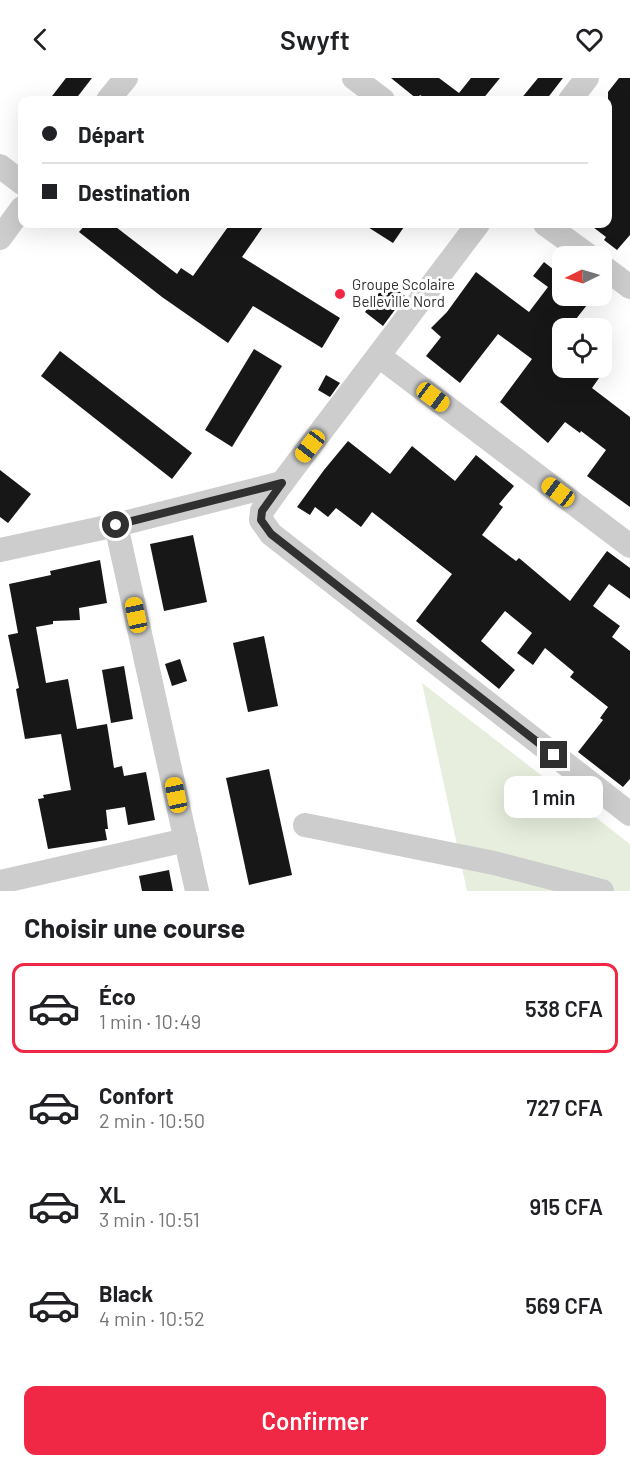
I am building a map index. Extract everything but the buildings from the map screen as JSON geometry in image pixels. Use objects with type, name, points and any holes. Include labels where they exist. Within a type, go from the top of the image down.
[{"type":"street","points":[[111,96],[126,78]]},
{"type":"street","points":[[354,78],[379,96]]},
{"type":"street","points":[[573,96],[587,78]]},
{"type":"street","points":[[0,165],[18,180]]},
{"type":"street","points":[[0,238],[18,213]]},
{"type":"street","points":[[475,228],[282,483],[262,511],[261,520],[271,534],[630,814]]},
{"type":"street","points":[[550,228],[575,246]]},
{"type":"street","points":[[612,274],[630,287]]},
{"type":"street","points":[[379,356],[630,546]]},
{"type":"street","points":[[0,550],[116,525],[282,483]]},
{"type":"street","points":[[116,525],[197,891]]},
{"type":"street","points":[[304,825],[494,863],[602,891]]},
{"type":"street","points":[[0,882],[186,840]]},
{"type":"green space","points":[[422,683],[630,844],[630,891],[467,891]]},
{"type":"place","name":"Groupe Scolaire Belleville Nord","points":[[340,294]]},
{"type":"route","points":[[116,525],[282,483],[262,511],[261,520],[271,534],[554,755]]}]
